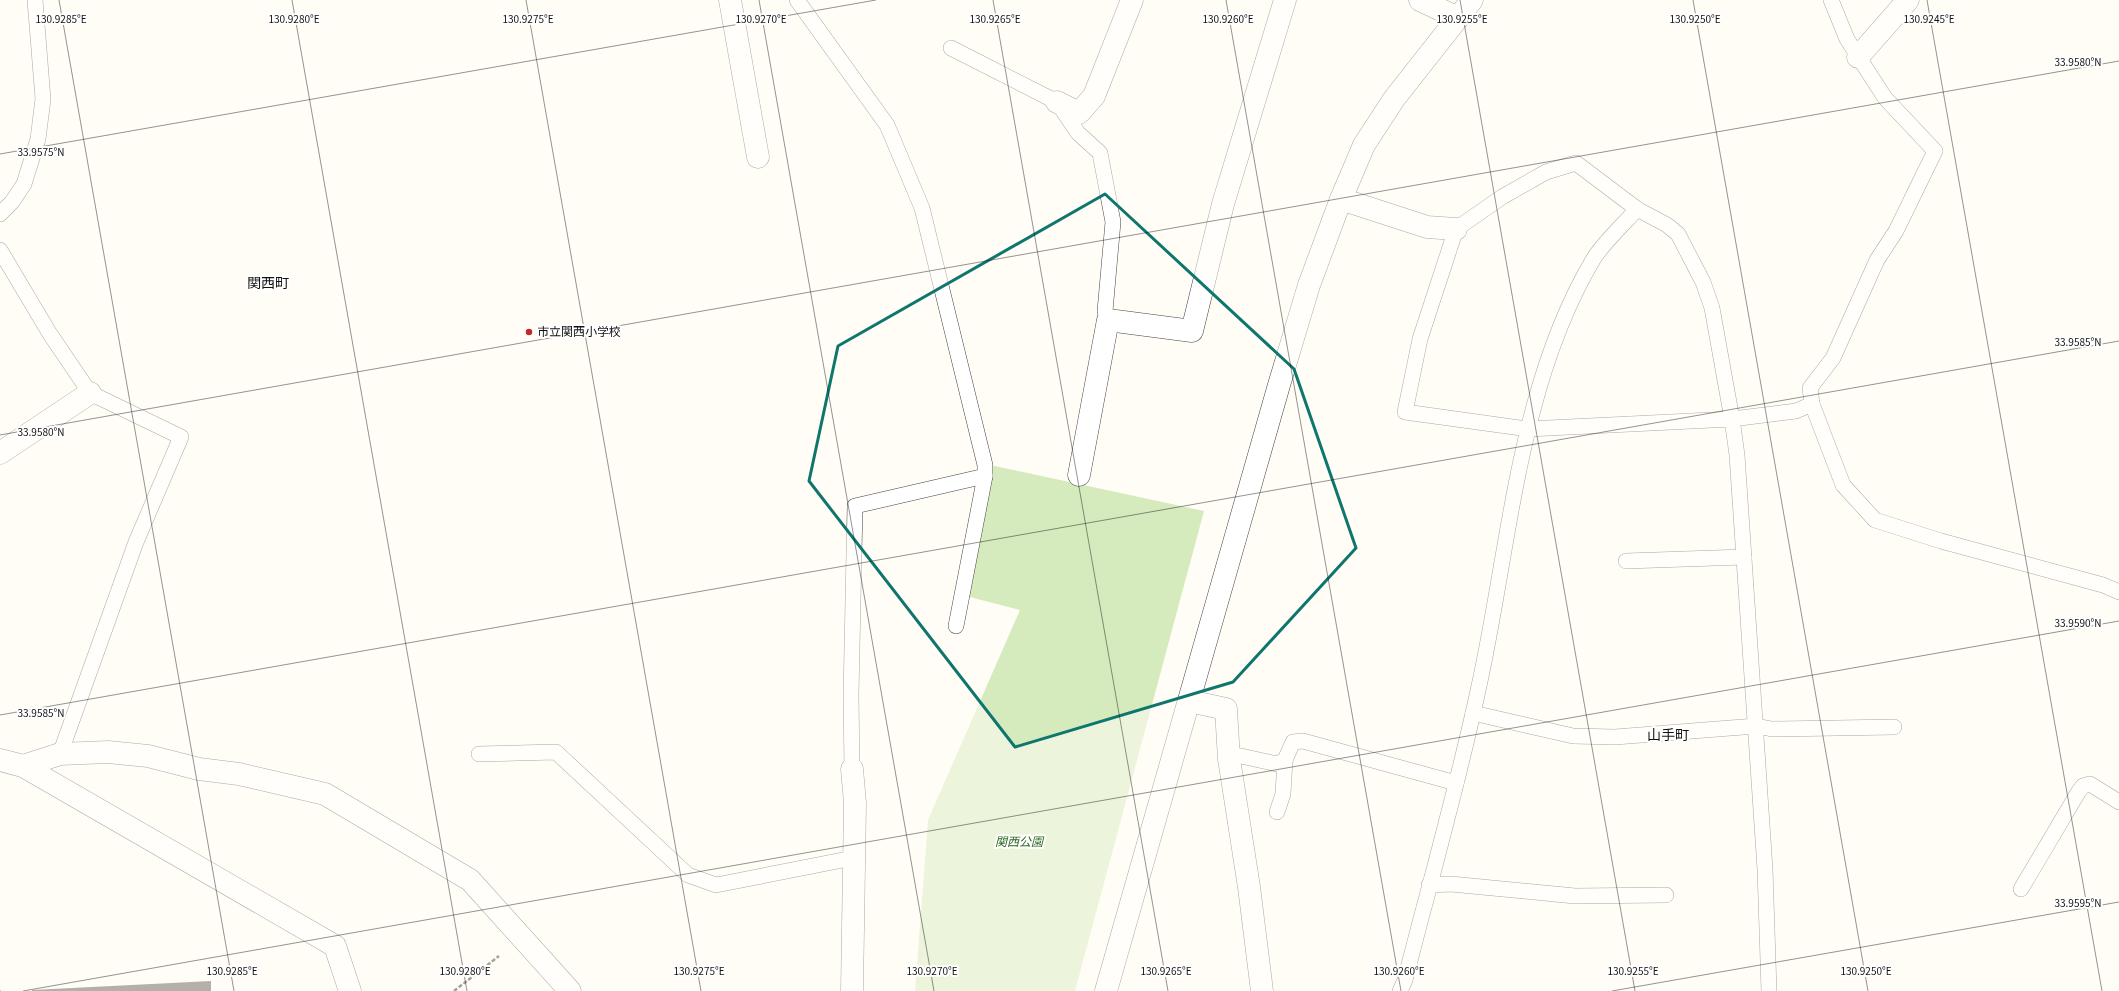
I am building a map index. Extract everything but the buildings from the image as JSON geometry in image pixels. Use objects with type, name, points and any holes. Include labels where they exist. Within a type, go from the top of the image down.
[{"type":"street","points":[[730,0],[758,158]]},
{"type":"street","points":[[1057,102],[1079,113],[1094,96],[1132,0]]},
{"type":"street","points":[[1078,475],[1108,320],[1192,331],[1223,204],[1285,0]]},
{"type":"street","points":[[1420,0],[1458,18]]},
{"type":"street","points":[[1106,991],[1188,701],[1309,285],[1341,199],[1364,145],[1394,99],[1472,0]]},
{"type":"street","points":[[1858,57],[1908,0]]},
{"type":"street","points":[[1341,199],[1427,227],[1456,230]]},
{"type":"street","points":[[0,453],[90,393]]},
{"type":"street","points":[[1188,701],[1226,709],[1228,756],[1249,887],[1262,991]]},
{"type":"street","points":[[23,766],[60,754],[108,752],[148,756],[199,769],[239,774],[325,794],[470,880],[570,991]]},
{"type":"street","points":[[0,760],[23,766],[335,946],[350,991]]},
{"type":"street","points":[[852,769],[855,803],[852,991]]},
{"type":"lane","points":[[0,214],[12,202],[24,184],[38,139],[43,99],[36,0]]},
{"type":"lane","points":[[797,0],[887,125],[922,208],[985,465],[985,476],[956,626]]},
{"type":"lane","points":[[1831,0],[1847,39],[1885,98],[1935,151],[1896,231],[1877,260],[1833,358],[1810,388],[1812,404],[1843,485],[1875,520],[1941,541],[2103,585],[2119,592]]},
{"type":"lane","points":[[951,48],[1057,102],[1078,133],[1100,153],[1113,222],[1105,311],[1108,320]]},
{"type":"lane","points":[[1769,991],[1765,869],[1756,726],[1744,557],[1732,419],[1712,308],[1703,282],[1678,234],[1667,225],[1637,209],[1576,163],[1546,172],[1502,197],[1456,230],[1420,339],[1404,412],[1528,429],[1732,419],[1796,411],[1812,404]]},
{"type":"lane","points":[[1400,991],[1405,980],[1473,713],[1528,429],[1550,351],[1595,257],[1637,209]]},
{"type":"lane","points":[[0,250],[50,334],[90,393],[181,437],[136,542],[60,754]]},
{"type":"lane","points":[[852,769],[851,695],[855,506],[985,476]]},
{"type":"lane","points":[[1626,562],[1744,557]]},
{"type":"lane","points":[[1473,713],[1573,736],[1615,737],[1756,726],[1772,729],[1894,727]]},
{"type":"lane","points":[[1277,812],[1283,794],[1285,760],[1293,742],[1303,741],[1456,783]]},
{"type":"lane","points":[[479,754],[556,752],[688,875],[716,885],[853,858]]},
{"type":"lane","points":[[1228,756],[1241,756],[1272,764],[1277,764],[1285,760]]},
{"type":"lane","points":[[2021,889],[2078,791],[2083,786],[2090,784],[2119,802]]},
{"type":"lane","points":[[1429,885],[1450,884],[1575,896],[1666,895]]},
{"type":"path","points":[[454,991],[522,938]]},
{"type":"highlighted area","points":[[1105,194],[1294,369],[1356,548],[1233,682],[1015,747],[809,481],[838,346]]},
{"type":"green space","name":"関西公園","points":[[990,465],[1204,511],[1075,991],[915,991],[928,820],[1020,610],[966,596]]},
{"type":"place","name":"市立関西小学校","points":[[529,332]]},
{"type":"district","name":"関西町","points":[[268,283]]},
{"type":"district","name":"山手町","points":[[1668,735]]}]
